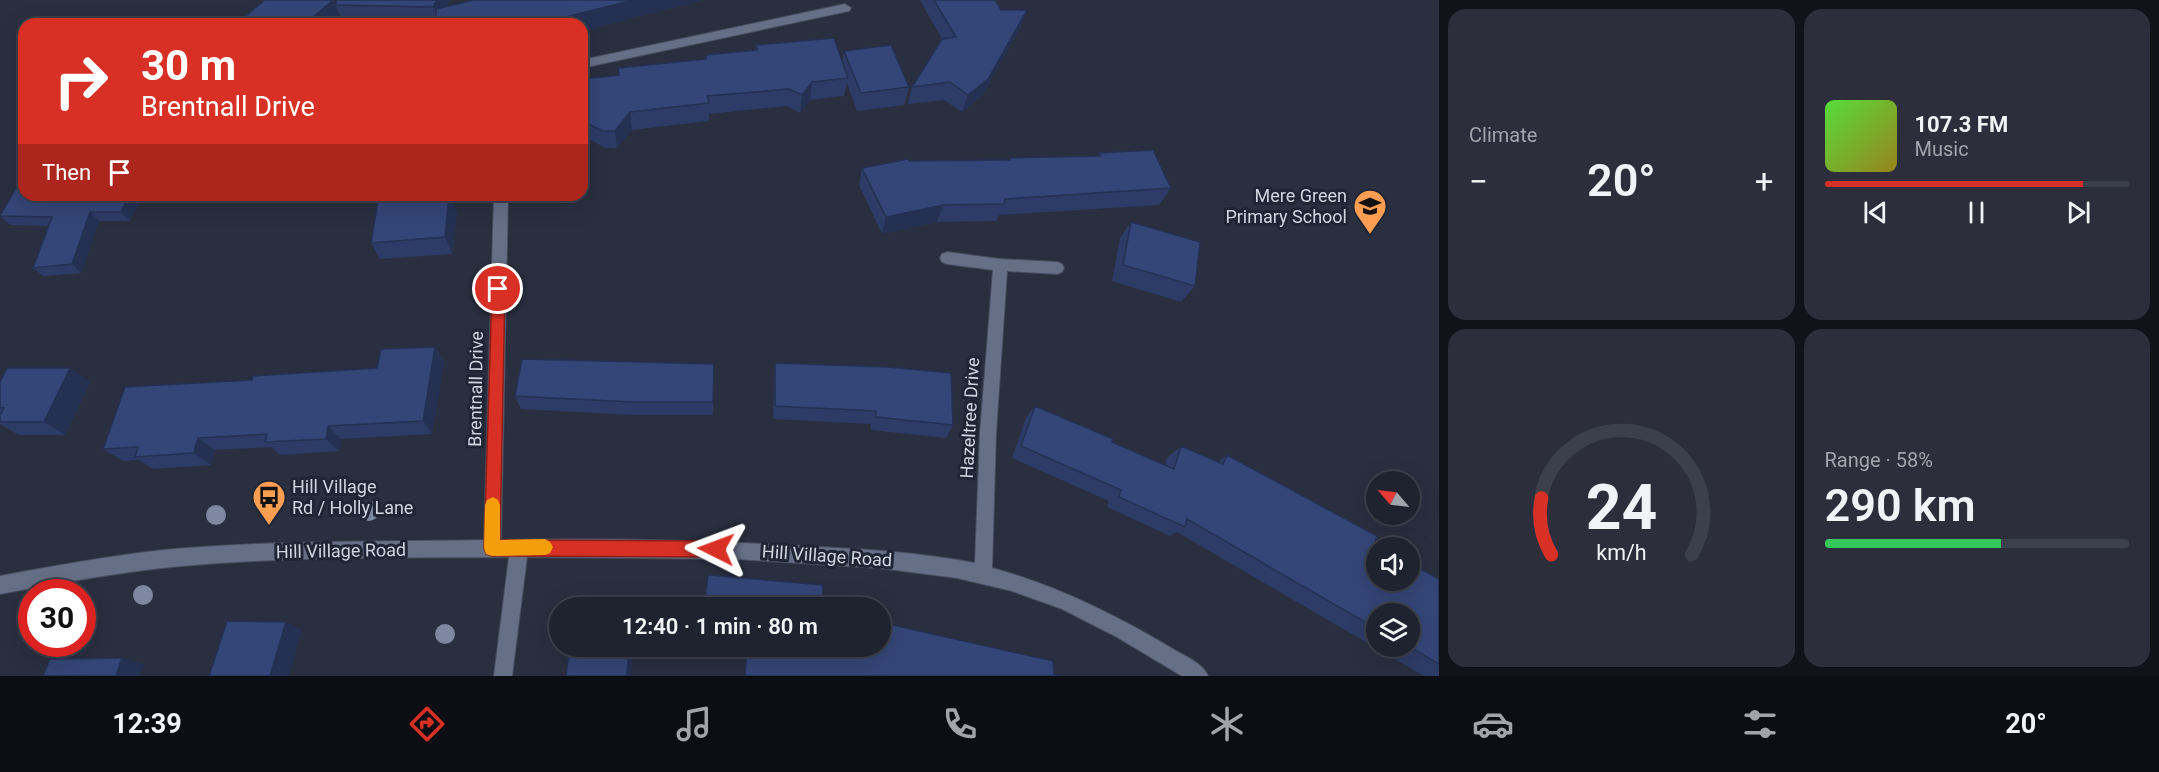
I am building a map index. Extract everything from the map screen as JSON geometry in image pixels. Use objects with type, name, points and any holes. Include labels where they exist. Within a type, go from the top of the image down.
[{"type":"street","points":[[588,63],[845,8]]},
{"type":"street","name":"Brentnall Drive","points":[[492,548],[501,201]]},
{"type":"street","points":[[948,258],[1000,265],[1057,268]]},
{"type":"street","name":"Hazeltree Drive","points":[[983,574],[988,433],[1000,265]]},
{"type":"street","points":[[503,676],[519,547]]},
{"type":"street","name":"Hill Village Road","points":[[0,585],[121,564],[210,555],[302,551],[519,547],[696,548],[899,561],[983,574],[1053,596],[1107,622],[1199,676]]},
{"type":"building","points":[[265,0],[333,0],[312,18],[243,18]]},
{"type":"building","points":[[337,0],[436,0],[434,7],[335,5]]},
{"type":"building","points":[[474,0],[633,0],[562,18],[436,18],[436,9]]},
{"type":"building","points":[[934,0],[995,0],[1001,10],[1027,10],[988,79],[968,95],[950,82],[912,87],[942,39],[956,37]]},
{"type":"building","points":[[834,38],[848,78],[812,82],[802,95],[789,89],[707,96],[709,103],[630,112],[615,131],[602,131],[588,124],[588,78],[619,75],[618,68],[706,59],[706,55],[757,50],[756,45]]},
{"type":"building","points":[[891,45],[909,87],[861,93],[844,51]]},
{"type":"building","points":[[1153,150],[1171,188],[1005,199],[1004,204],[943,205],[886,217],[862,168],[908,159],[909,161],[1010,160],[1010,158],[1101,156],[1099,153]]},
{"type":"building","points":[[18,184],[18,201],[126,201],[121,212],[90,212],[72,264],[33,268],[52,217],[0,216]]},
{"type":"building","points":[[378,201],[448,201],[445,237],[371,243]]},
{"type":"building","points":[[1131,222],[1200,242],[1195,286],[1123,265]]},
{"type":"building","points":[[435,347],[423,421],[328,426],[326,439],[265,442],[267,434],[198,438],[194,453],[135,457],[138,447],[103,449],[125,387],[252,380],[253,376],[377,368],[381,349]]},
{"type":"building","points":[[522,359],[714,364],[713,402],[632,402],[515,396]]},
{"type":"building","points":[[775,363],[888,367],[951,373],[953,425],[876,417],[876,411],[775,406]]},
{"type":"building","points":[[7,368],[70,368],[44,422],[0,422],[0,415],[4,408],[0,408],[0,382]]},
{"type":"building","points":[[1035,406],[1113,439],[1112,442],[1174,469],[1181,446],[1223,464],[1227,455],[1377,536],[1366,537],[1366,591],[1420,591],[1420,569],[1439,579],[1439,664],[1420,653],[1420,603],[1366,603],[1366,623],[1187,519],[1185,527],[1119,497],[1121,490],[1021,446]]},
{"type":"building","points":[[708,575],[823,585],[822,597],[705,597]]},
{"type":"building","points":[[227,621],[286,622],[270,676],[209,676]]},
{"type":"building","points":[[891,625],[1053,661],[1054,674],[1062,676],[745,676],[746,657],[891,657]]},
{"type":"building","points":[[569,657],[628,657],[627,676],[566,676]]},
{"type":"building","points":[[122,658],[116,676],[43,676],[50,659]]},
{"type":"slow traffic","points":[[493,505],[492,548],[545,547]]},
{"type":"place","name":"Mere Green Primary School","points":[[1370,235]]},
{"type":"place","name":"Hill Village Rd / Holly Lane","points":[[269,526]]},
{"type":"route","points":[[498,289],[492,548],[716,549]]}]
